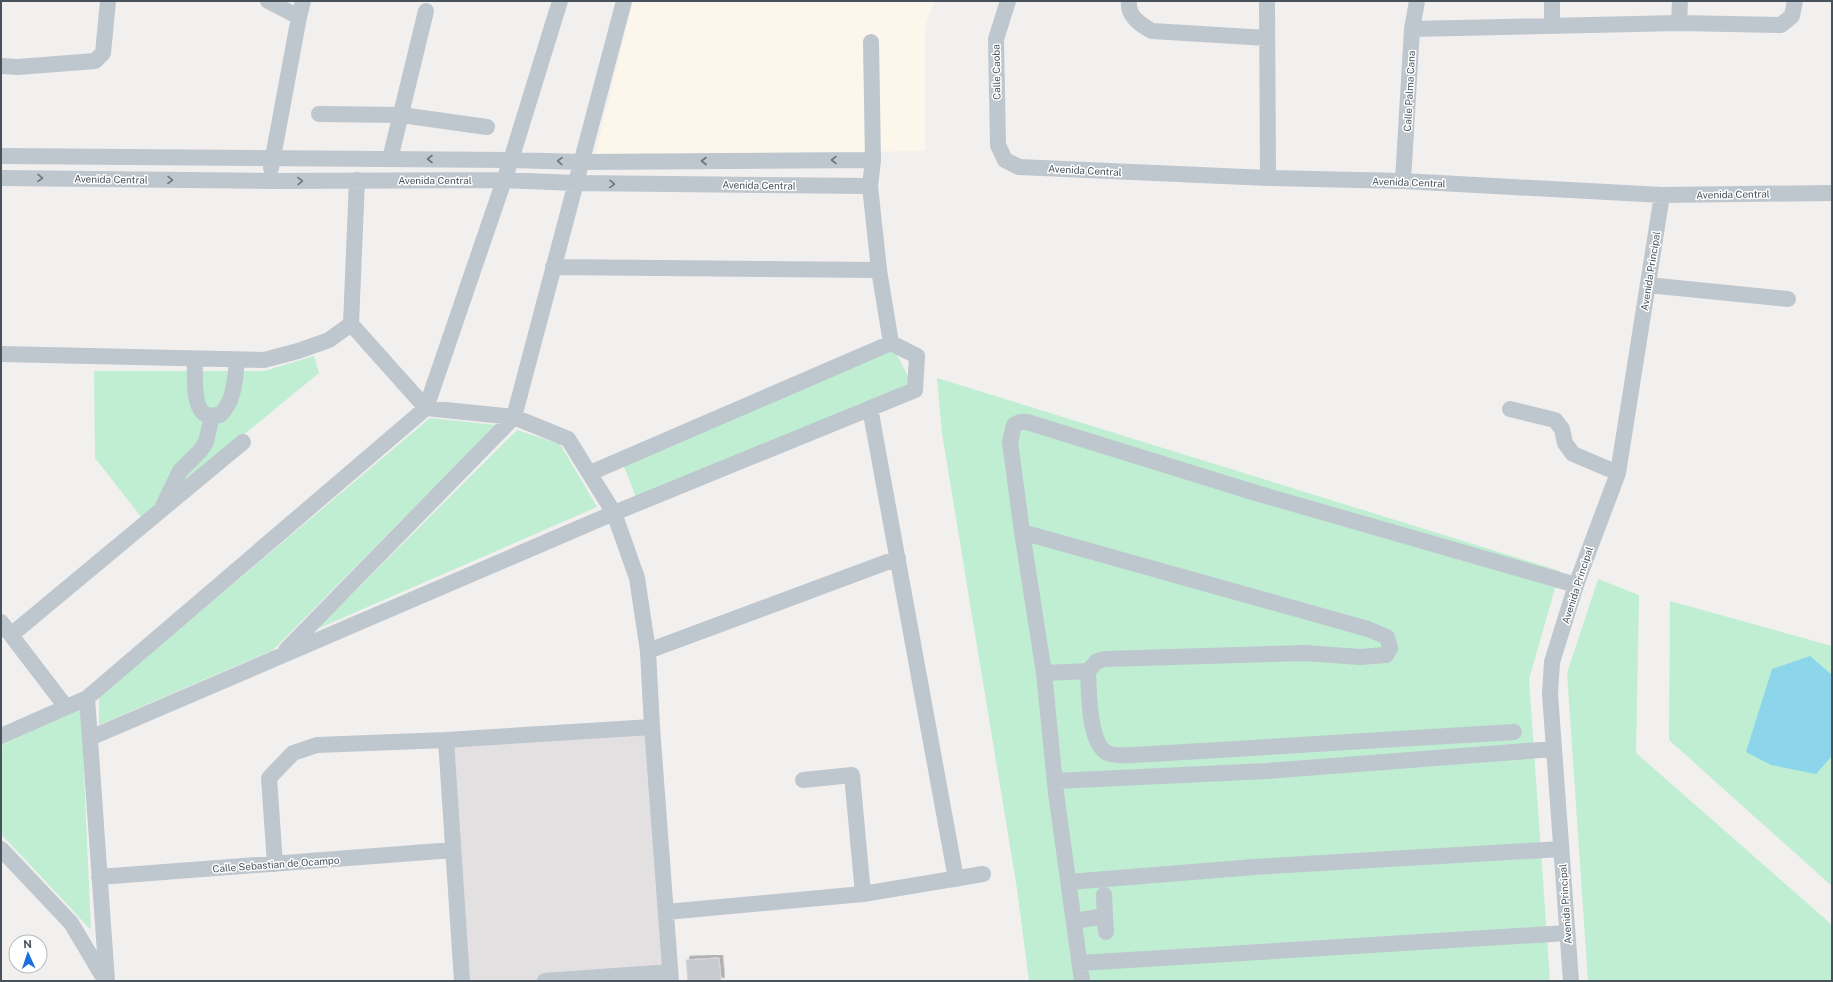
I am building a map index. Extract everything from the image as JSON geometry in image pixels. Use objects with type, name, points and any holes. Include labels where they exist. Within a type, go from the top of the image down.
[{"type":"street","points":[[1,66],[18,67],[94,60],[103,53],[108,1]]},
{"type":"street","points":[[268,1],[299,17]]},
{"type":"street","points":[[270,181],[272,158],[303,1]]},
{"type":"street","points":[[1,736],[87,698],[426,408],[511,160],[560,1]]},
{"type":"street","points":[[281,656],[514,417],[624,1]]},
{"type":"street","name":"Calle Caoba","points":[[998,145],[996,39],[1008,1]]},
{"type":"street","points":[[1129,1],[1132,14],[1139,24],[1152,31],[1267,38]]},
{"type":"street","points":[[1267,1],[1268,178]]},
{"type":"street","name":"Calle Palma Cana","points":[[1403,181],[1412,29],[1417,1]]},
{"type":"street","points":[[1552,1],[1552,25]]},
{"type":"street","points":[[1679,23],[1680,1]]},
{"type":"street","points":[[1412,29],[1679,23],[1781,25],[1793,9]]},
{"type":"street","points":[[390,159],[426,11]]},
{"type":"street","points":[[871,42],[873,160],[870,186],[879,270],[891,343]]},
{"type":"street","points":[[319,114],[401,115],[487,127]]},
{"type":"street","name":"Avenida Central","points":[[998,145],[1005,160],[1019,167],[1268,178],[1403,181],[1662,195],[1832,193]]},
{"type":"street","points":[[1,156],[511,160],[581,162],[873,160]]},
{"type":"street","name":"Avenida Central","points":[[1,178],[270,181],[504,180],[575,183],[870,186]]},
{"type":"street","points":[[356,180],[351,324],[426,408],[514,417],[568,439],[614,512],[637,578],[648,651],[652,727],[671,976],[544,981]]},
{"type":"street","name":"Avenida Principal","points":[[1571,981],[1550,694],[1552,662],[1576,585],[1618,473],[1662,195]]},
{"type":"street","points":[[553,267],[879,270]]},
{"type":"street","points":[[1648,285],[1788,299]]},
{"type":"street","points":[[1,354],[264,360],[298,352],[329,340],[351,324]]},
{"type":"street","points":[[90,738],[614,512],[915,390],[917,356],[891,343],[590,473]]},
{"type":"street","points":[[195,359],[197,405],[206,415],[212,416],[220,415],[227,406],[234,386],[238,360]]},
{"type":"street","points":[[870,408],[956,879]]},
{"type":"street","points":[[1510,409],[1555,420],[1562,429],[1565,443],[1573,454],[1618,473]]},
{"type":"street","points":[[162,510],[180,471],[200,451],[206,442],[212,416]]},
{"type":"street","points":[[1082,981],[1055,781],[1044,673],[1022,532],[1010,442],[1014,425],[1020,422],[1027,422],[1256,493],[1576,585]]},
{"type":"street","points":[[11,635],[243,442]]},
{"type":"street","points":[[1022,532],[1368,629],[1387,637],[1390,648],[1386,655],[1360,657],[1305,653],[1106,659],[1097,661],[1088,671],[1044,673]]},
{"type":"street","points":[[648,651],[898,558]]},
{"type":"street","points":[[1,622],[66,707]]},
{"type":"street","points":[[1088,671],[1094,735],[1100,746],[1110,754],[1151,754],[1514,732]]},
{"type":"street","points":[[87,698],[106,981]]},
{"type":"street","points":[[275,864],[269,778],[293,753],[317,746],[446,740],[652,727]]},
{"type":"street","points":[[446,740],[462,981]]},
{"type":"street","points":[[1055,781],[1267,771],[1554,749]]},
{"type":"street","points":[[803,780],[852,775],[863,894]]},
{"type":"street","points":[[1,849],[71,923],[106,981]]},
{"type":"street","points":[[1069,882],[1254,867],[1561,849]]},
{"type":"street","name":"Calle Sebastian de Ocampo","points":[[99,877],[453,850]]},
{"type":"street","points":[[666,912],[863,894],[984,874]]},
{"type":"street","points":[[1104,895],[1106,932]]},
{"type":"street","points":[[1075,921],[1105,916]]},
{"type":"street","points":[[1080,963],[1567,933]]},
{"type":"shaded area","points":[[633,1],[934,1],[925,28],[925,151],[595,155]]},
{"type":"shaded area","points":[[652,727],[670,972],[545,981],[462,981],[447,747]]},
{"type":"green space","points":[[891,343],[915,390],[638,503],[620,460]]},
{"type":"green space","points":[[314,356],[319,373],[142,518],[95,458],[94,371],[264,371]]},
{"type":"green space","points":[[937,378],[1560,571],[1529,679],[1550,981],[1029,981],[1017,889],[942,433]]},
{"type":"green space","points":[[430,418],[496,425],[273,650],[99,725],[99,697]]},
{"type":"green space","points":[[517,430],[560,444],[597,507],[317,629]]},
{"type":"green space","points":[[1598,579],[1639,595],[1636,753],[1832,925],[1832,981],[1588,981],[1567,673]]},
{"type":"green space","points":[[1670,601],[1832,646],[1832,886],[1669,740]]},
{"type":"green space","points":[[81,708],[91,930],[1,834],[1,745]]},
{"type":"water","points":[[1810,656],[1832,675],[1832,756],[1816,774],[1771,765],[1746,752],[1772,669]]},
{"type":"building","points":[[719,958],[721,981],[688,981],[686,960]]}]
